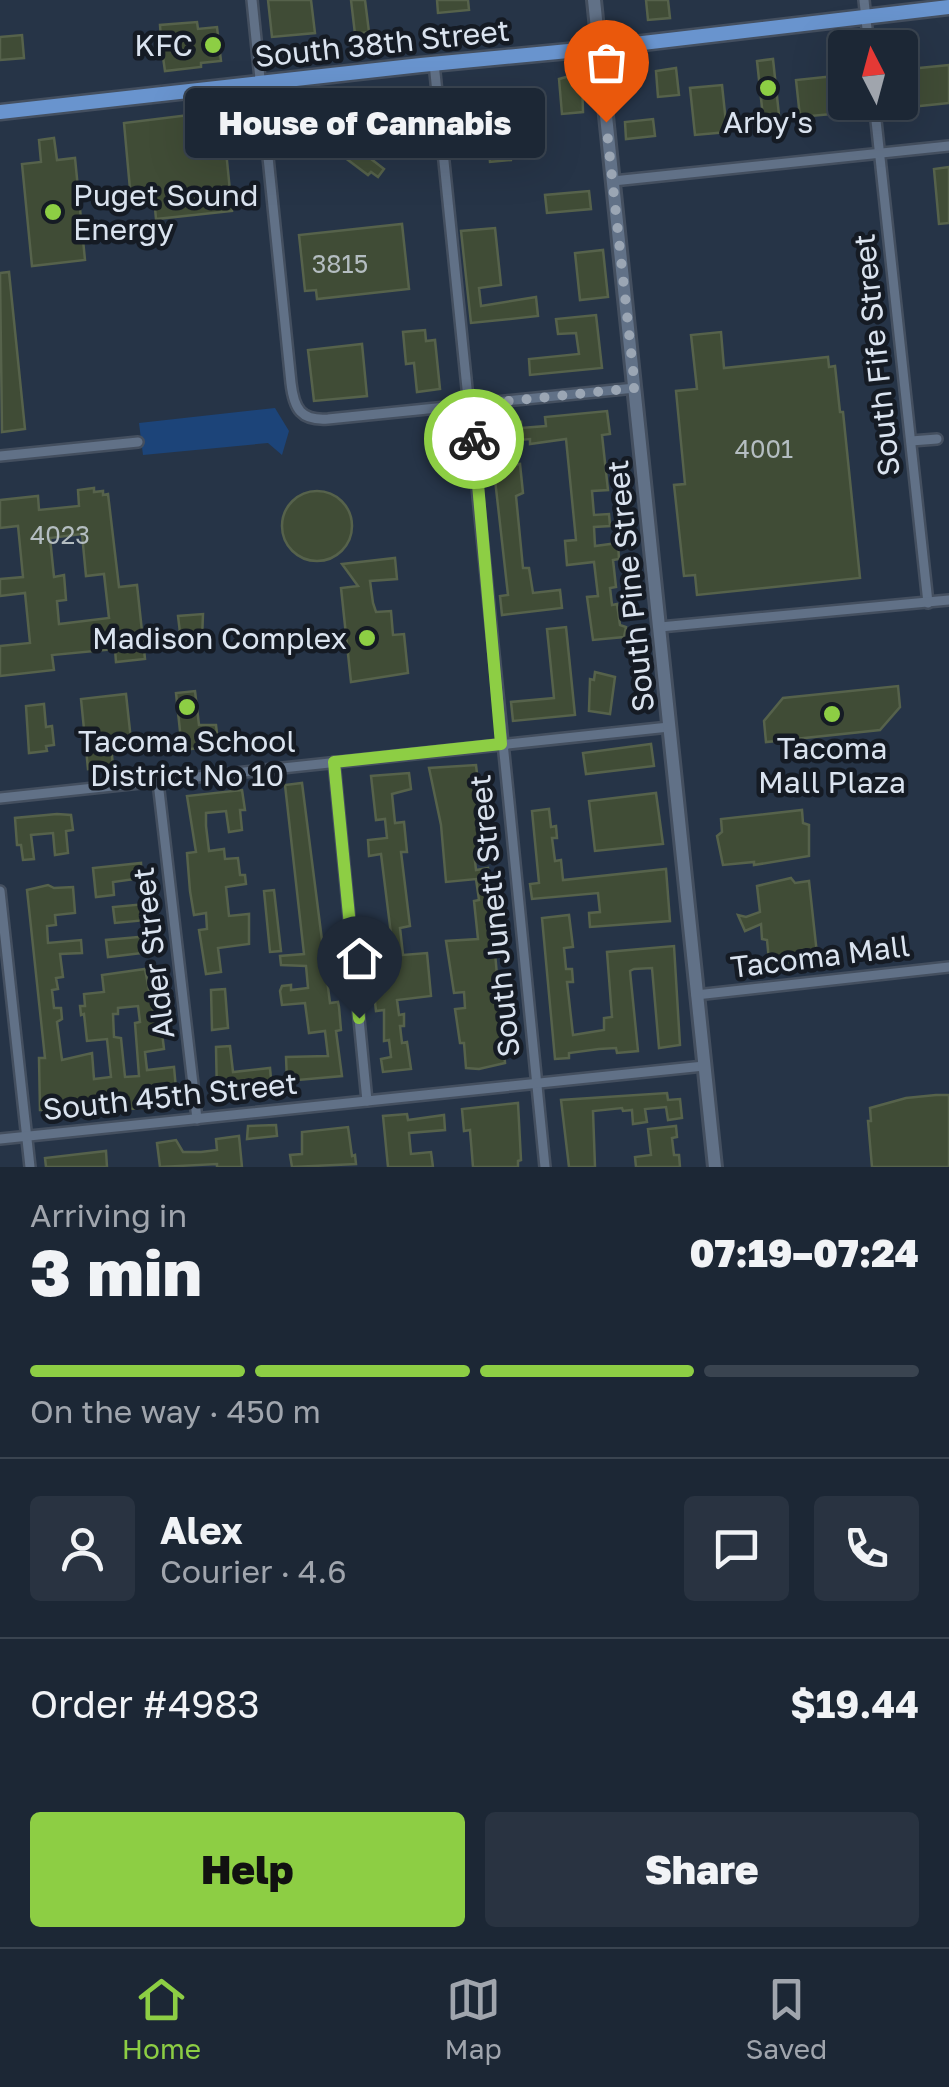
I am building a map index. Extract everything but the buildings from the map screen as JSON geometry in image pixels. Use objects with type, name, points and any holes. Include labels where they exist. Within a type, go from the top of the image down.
[{"type":"main road","name":"South Pine Street","points":[[594,0],[715,1167]]},
{"type":"main road","name":"South 38th Street","points":[[0,112],[949,6]]},
{"type":"street","points":[[252,0],[290,383],[294,403],[302,415],[322,420],[635,388]]},
{"type":"street","points":[[864,0],[867,30]]},
{"type":"street","name":"South Junett Street","points":[[434,64],[546,1167]]},
{"type":"street","name":"South Fife Street","points":[[876,120],[928,602]]},
{"type":"street","points":[[613,181],[949,146]]},
{"type":"street","points":[[911,441],[937,439]]},
{"type":"street","points":[[0,456],[138,442]]},
{"type":"street","points":[[660,628],[949,600]]},
{"type":"street","points":[[0,798],[669,727]]},
{"type":"street","points":[[334,762],[367,1101]]},
{"type":"street","name":"Alder Street","points":[[158,782],[198,1119]]},
{"type":"street","points":[[0,891],[30,1167]]},
{"type":"street","name":"Tacoma Mall","points":[[696,995],[949,967]]},
{"type":"street","name":"South 45th Street","points":[[0,1139],[704,1066]]},
{"type":"shaded area","points":[[275,408],[289,431],[282,455],[268,443],[143,455],[139,423]]},
{"type":"way so far","points":[[474,439],[471,405],[635,388],[606,122]]},
{"type":"place","name":"KFC","points":[[213,45]]},
{"type":"place","name":"Arby's","points":[[768,88]]},
{"type":"place","name":"House of Cannabis","points":[[606,122]]},
{"type":"place","name":"Puget Sound Energy","points":[[53,212]]},
{"type":"place","name":"Madison Complex","points":[[367,638]]},
{"type":"place","name":"Tacoma School District No 10","points":[[187,707]]},
{"type":"place","name":"Tacoma Mall Plaza","points":[[832,714]]},
{"type":"route","points":[[359,1018],[334,762],[501,744],[474,439]]}]
